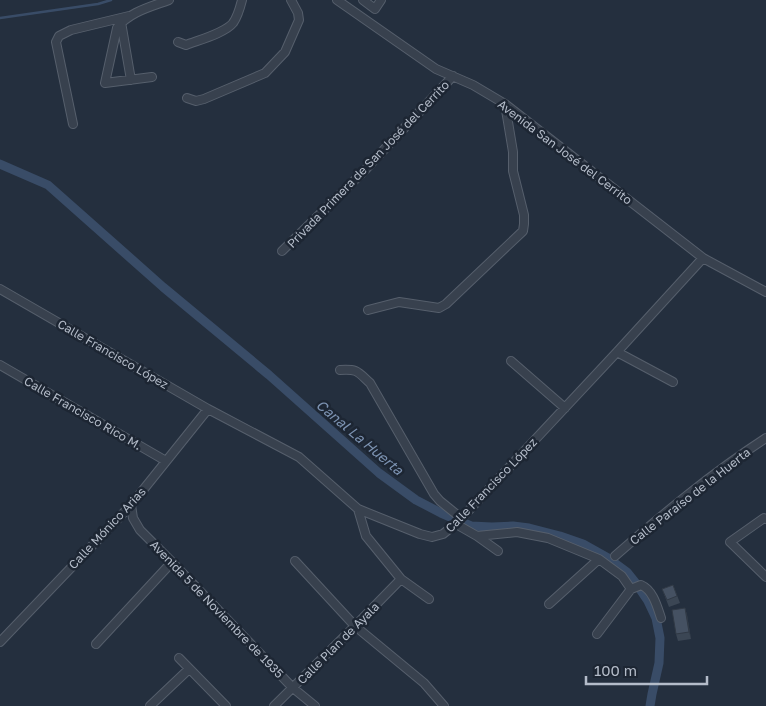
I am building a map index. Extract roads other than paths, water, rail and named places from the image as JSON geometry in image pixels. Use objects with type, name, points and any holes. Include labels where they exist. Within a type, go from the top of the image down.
[{"type":"street","points":[[73,124],[56,42],[59,36],[71,30],[129,16],[169,0]]},
{"type":"street","points":[[178,42],[186,45],[222,31],[232,25],[242,0]]},
{"type":"street","points":[[187,98],[196,101],[204,99],[264,73],[285,52],[299,20],[298,13],[291,0]]},
{"type":"street","name":"Avenida San José del Cerrito","points":[[337,0],[436,69],[473,85],[505,104],[703,258],[766,290]]},
{"type":"street","points":[[363,0],[375,9],[381,0]]},
{"type":"street","points":[[129,16],[117,28],[105,83],[152,77]]},
{"type":"street","points":[[121,22],[131,80]]},
{"type":"street","name":"Privada Primera de San José del Cerrito","points":[[282,251],[364,171],[453,76]]},
{"type":"street","points":[[368,310],[399,302],[440,308],[523,231],[524,215],[512,170],[513,152],[505,104]]},
{"type":"street","name":"Calle Francisco López","points":[[0,289],[208,409],[299,457],[358,508],[420,534],[432,537],[443,534],[459,521],[703,258]]},
{"type":"street","points":[[617,352],[673,382]]},
{"type":"street","points":[[511,361],[565,408]]},
{"type":"street","name":"Calle Francisco Rico M.","points":[[0,365],[166,461]]},
{"type":"street","points":[[340,370],[352,369],[358,371],[370,383],[434,494],[459,521],[498,551]]},
{"type":"street","name":"Calle Mónico Arias","points":[[0,642],[131,504],[208,409]]},
{"type":"street","name":"Calle Paraíso de la Huerta","points":[[615,556],[664,514],[766,438]]},
{"type":"street","name":"Avenida 5 de Noviembre de 1935","points":[[131,504],[132,518],[140,530],[293,688],[315,706]]},
{"type":"street","points":[[358,508],[366,536],[401,580],[429,599]]},
{"type":"street","points":[[766,520],[764,518],[730,542],[766,577]]},
{"type":"street","points":[[477,536],[517,532],[548,538],[599,558],[636,587],[646,587],[657,606],[661,618]]},
{"type":"street","points":[[549,604],[599,558]]},
{"type":"street","points":[[295,561],[356,626],[424,683],[444,706]]},
{"type":"street","points":[[96,644],[172,562]]},
{"type":"street","name":"Calle Plan de Ayala","points":[[274,706],[401,580]]},
{"type":"street","points":[[597,634],[636,587]]},
{"type":"street","points":[[179,658],[223,705]]},
{"type":"street","points":[[150,706],[189,670]]},
{"type":"waterway","points":[[0,18],[98,4],[111,0]]},
{"type":"waterway","name":"Canal La Huerta","points":[[0,164],[48,185],[163,287],[269,375],[379,473],[416,500],[471,526],[513,526],[560,536],[583,544],[608,558],[627,572],[648,601],[656,618],[660,638],[659,663],[650,706]]}]
